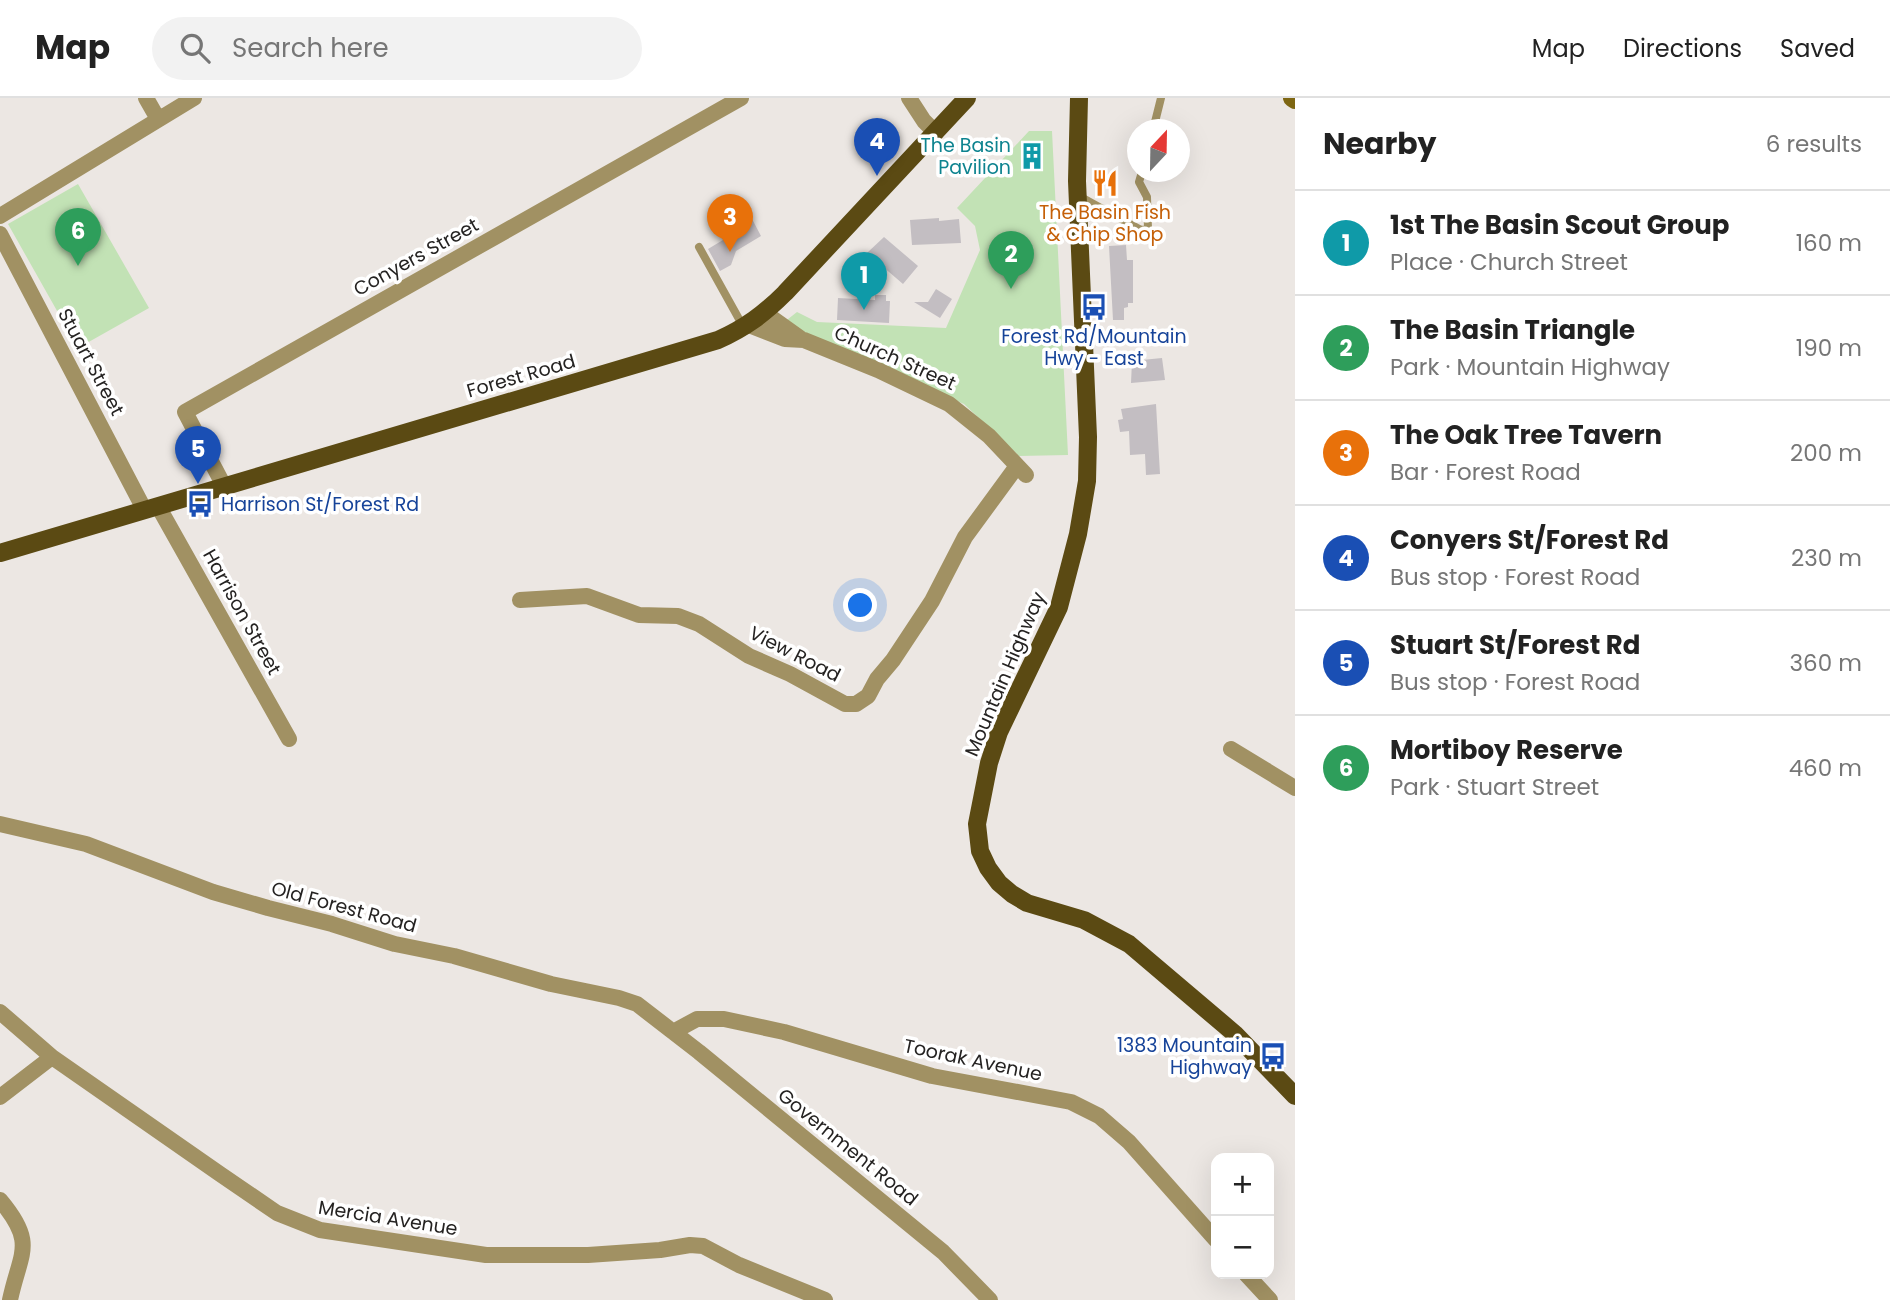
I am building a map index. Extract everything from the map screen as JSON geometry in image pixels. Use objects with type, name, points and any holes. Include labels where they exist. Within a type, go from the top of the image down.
[{"type":"main road","name":"Forest Road","points":[[0,553],[718,340],[746,327],[765,313],[967,98]]},
{"type":"main road","name":"Mountain Highway","points":[[1077,101],[1088,437],[1084,506],[1059,607],[999,732],[989,763],[977,824],[980,851],[999,883],[1027,904],[1100,927],[1129,944],[1235,1034],[1295,1096]]},
{"type":"street","points":[[146,98],[158,119]]},
{"type":"street","points":[[0,216],[194,98]]},
{"type":"street","name":"Conyers Street","points":[[224,486],[185,412],[741,98]]},
{"type":"street","points":[[909,98],[924,121],[936,133]]},
{"type":"street","name":"Stuart Street","points":[[0,234],[151,507]]},
{"type":"street","name":"Church Street","points":[[765,313],[804,340],[878,370],[949,404],[989,436],[1022,471]]},
{"type":"street","name":"Church Street","points":[[746,327],[785,339],[804,340]]},
{"type":"street","name":"View Road","points":[[520,600],[587,596],[639,615],[678,616],[699,624],[749,656],[790,674],[845,704],[856,704],[868,696],[932,601],[965,537],[1022,471]]},
{"type":"street","name":"Harrison Street","points":[[151,507],[289,739]]},
{"type":"street","points":[[1231,749],[1295,788]]},
{"type":"street","name":"Old Forest Road","points":[[0,824],[86,844],[213,892],[268,908],[551,984],[619,998],[637,1004],[673,1032]]},
{"type":"street","name":"Mercia Avenue","points":[[0,1012],[52,1056],[277,1213],[320,1230],[486,1255],[588,1255],[703,1246],[739,1265],[825,1300]]},
{"type":"street","name":"Toorak Avenue","points":[[673,1032],[697,1019],[724,1019],[783,1032],[932,1076],[1071,1102],[1099,1116],[1129,1142],[1211,1234]]},
{"type":"street","name":"Government Road","points":[[673,1032],[943,1252],[990,1300]]},
{"type":"street","points":[[0,1097],[52,1056]]},
{"type":"street","points":[[0,1200],[14,1217],[24,1238],[24,1252],[10,1300]]},
{"type":"street","points":[[1251,1279],[1270,1300]]},
{"type":"lane","points":[[1156,119],[1161,98]]},
{"type":"lane","points":[[1078,195],[1141,230],[1148,229],[1147,197],[1139,182]]},
{"type":"lane","points":[[699,247],[746,327]]},
{"type":"green space","points":[[1029,131],[1052,131],[1068,455],[1019,456],[964,404],[783,323],[797,312],[817,322],[946,328],[980,250],[975,226],[957,208]]},
{"type":"green space","points":[[78,184],[149,308],[78,348],[8,224]]},
{"type":"building","name":"The Basin Pavilion","points":[[1029,149],[1039,154],[1041,169],[1022,161]]},
{"type":"building","points":[[751,217],[761,236],[736,251],[731,265],[720,271],[708,249],[723,240],[720,234]]},
{"type":"building","points":[[939,218],[939,221],[959,219],[961,243],[912,245],[910,220]]},
{"type":"building","points":[[884,237],[918,266],[903,284],[867,253]]},
{"type":"building","points":[[1126,245],[1127,260],[1133,260],[1133,303],[1128,303],[1128,307],[1124,308],[1124,320],[1113,320],[1109,246]]},
{"type":"building","points":[[936,289],[952,299],[940,318],[914,302],[928,302]]},
{"type":"building","points":[[875,295],[886,295],[886,301],[890,301],[889,323],[837,320],[838,298],[875,300]]},
{"type":"building","points":[[1162,358],[1165,380],[1131,383],[1132,361]]},
{"type":"building","points":[[1156,404],[1160,474],[1146,475],[1145,454],[1130,455],[1129,431],[1120,432],[1118,420],[1123,419],[1121,409]]},
{"type":"place","name":"The Basin Pavilion","points":[[1032,156]]},
{"type":"place","name":"Conyers St/Forest Rd","points":[[877,176]]},
{"type":"place","name":"The Basin Fish & Chip Shop","points":[[1105,183]]},
{"type":"place","name":"The Oak Tree Tavern","points":[[730,252]]},
{"type":"place","name":"Mortiboy Reserve","points":[[78,266]]},
{"type":"place","name":"The Basin Triangle","points":[[1011,289]]},
{"type":"place","name":"Forest Rd/Mountain Hwy - East","points":[[1094,307]]},
{"type":"place","name":"1st The Basin Scout Group","points":[[864,310]]},
{"type":"place","name":"Stuart St/Forest Rd","points":[[198,484]]},
{"type":"place","name":"Harrison St/Forest Rd","points":[[200,504]]},
{"type":"place","name":"1383 Mountain Highway","points":[[1273,1056]]}]
